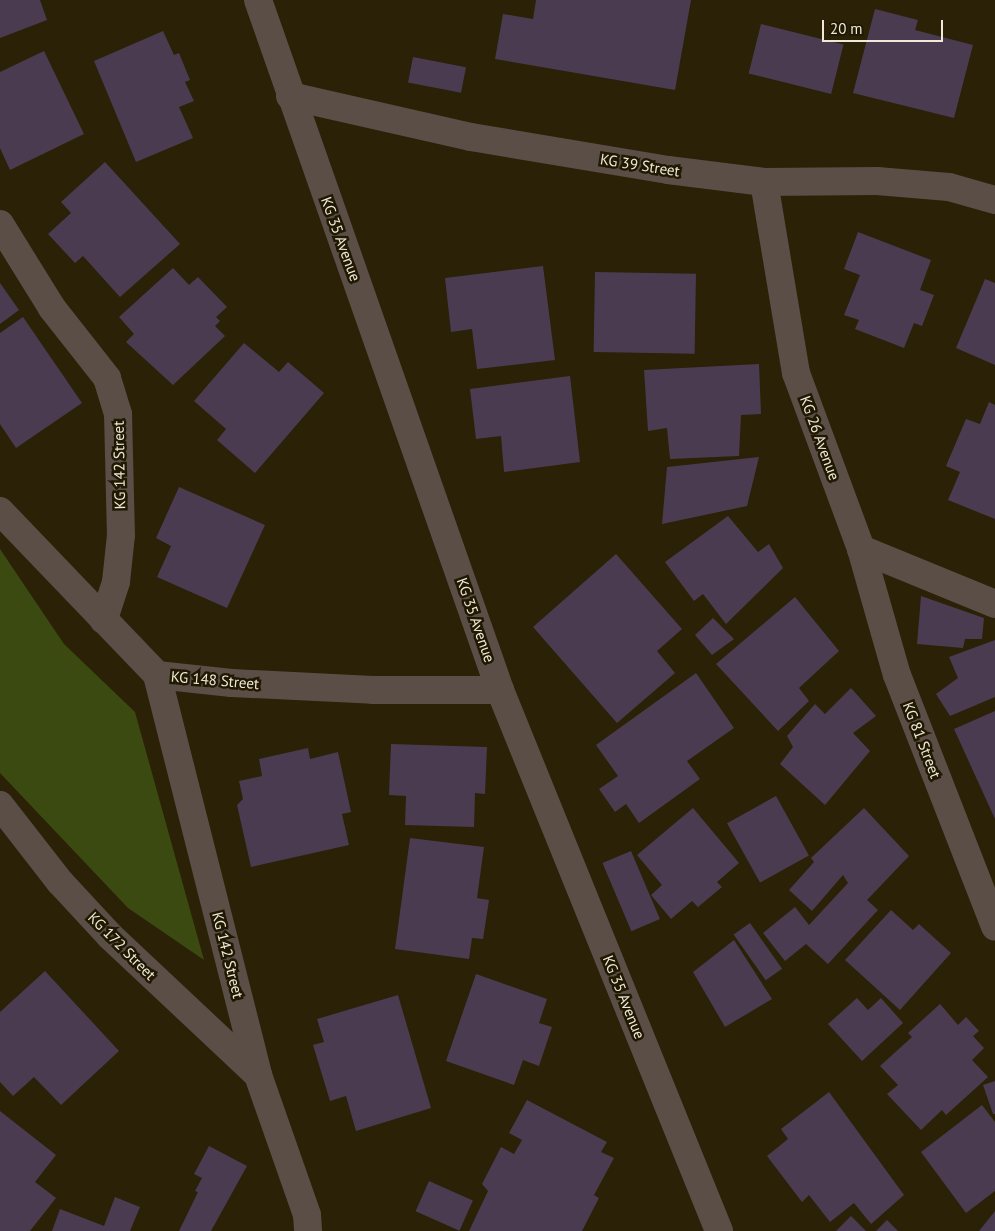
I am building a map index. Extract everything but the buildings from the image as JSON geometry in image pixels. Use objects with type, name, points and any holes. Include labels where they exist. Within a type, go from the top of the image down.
[{"type":"street","name":"KG 35 Avenue","points":[[258,0],[290,96],[500,690],[720,1231]]},
{"type":"street","name":"KG 39 Street","points":[[290,96],[471,137],[764,182],[877,181],[949,187],[995,200]]},
{"type":"street","name":"KG 26 Avenue","points":[[764,182],[796,373],[861,549]]},
{"type":"street","name":"KG 142 Street","points":[[0,224],[52,308],[107,378],[118,414],[121,536],[116,582],[104,620]]},
{"type":"street","name":"KG 148 Street","points":[[0,511],[157,675],[232,683],[373,690],[500,690]]},
{"type":"street","points":[[861,549],[995,604]]},
{"type":"street","name":"KG 81 Street","points":[[861,549],[897,676],[995,927]]},
{"type":"street","name":"KG 142 Street","points":[[157,675],[258,1075],[307,1215],[308,1231]]},
{"type":"street","name":"KG 172 Street","points":[[0,805],[60,882],[110,936],[258,1075]]},
{"type":"green space","points":[[0,549],[64,644],[135,712],[204,960],[128,908],[0,773]]}]
